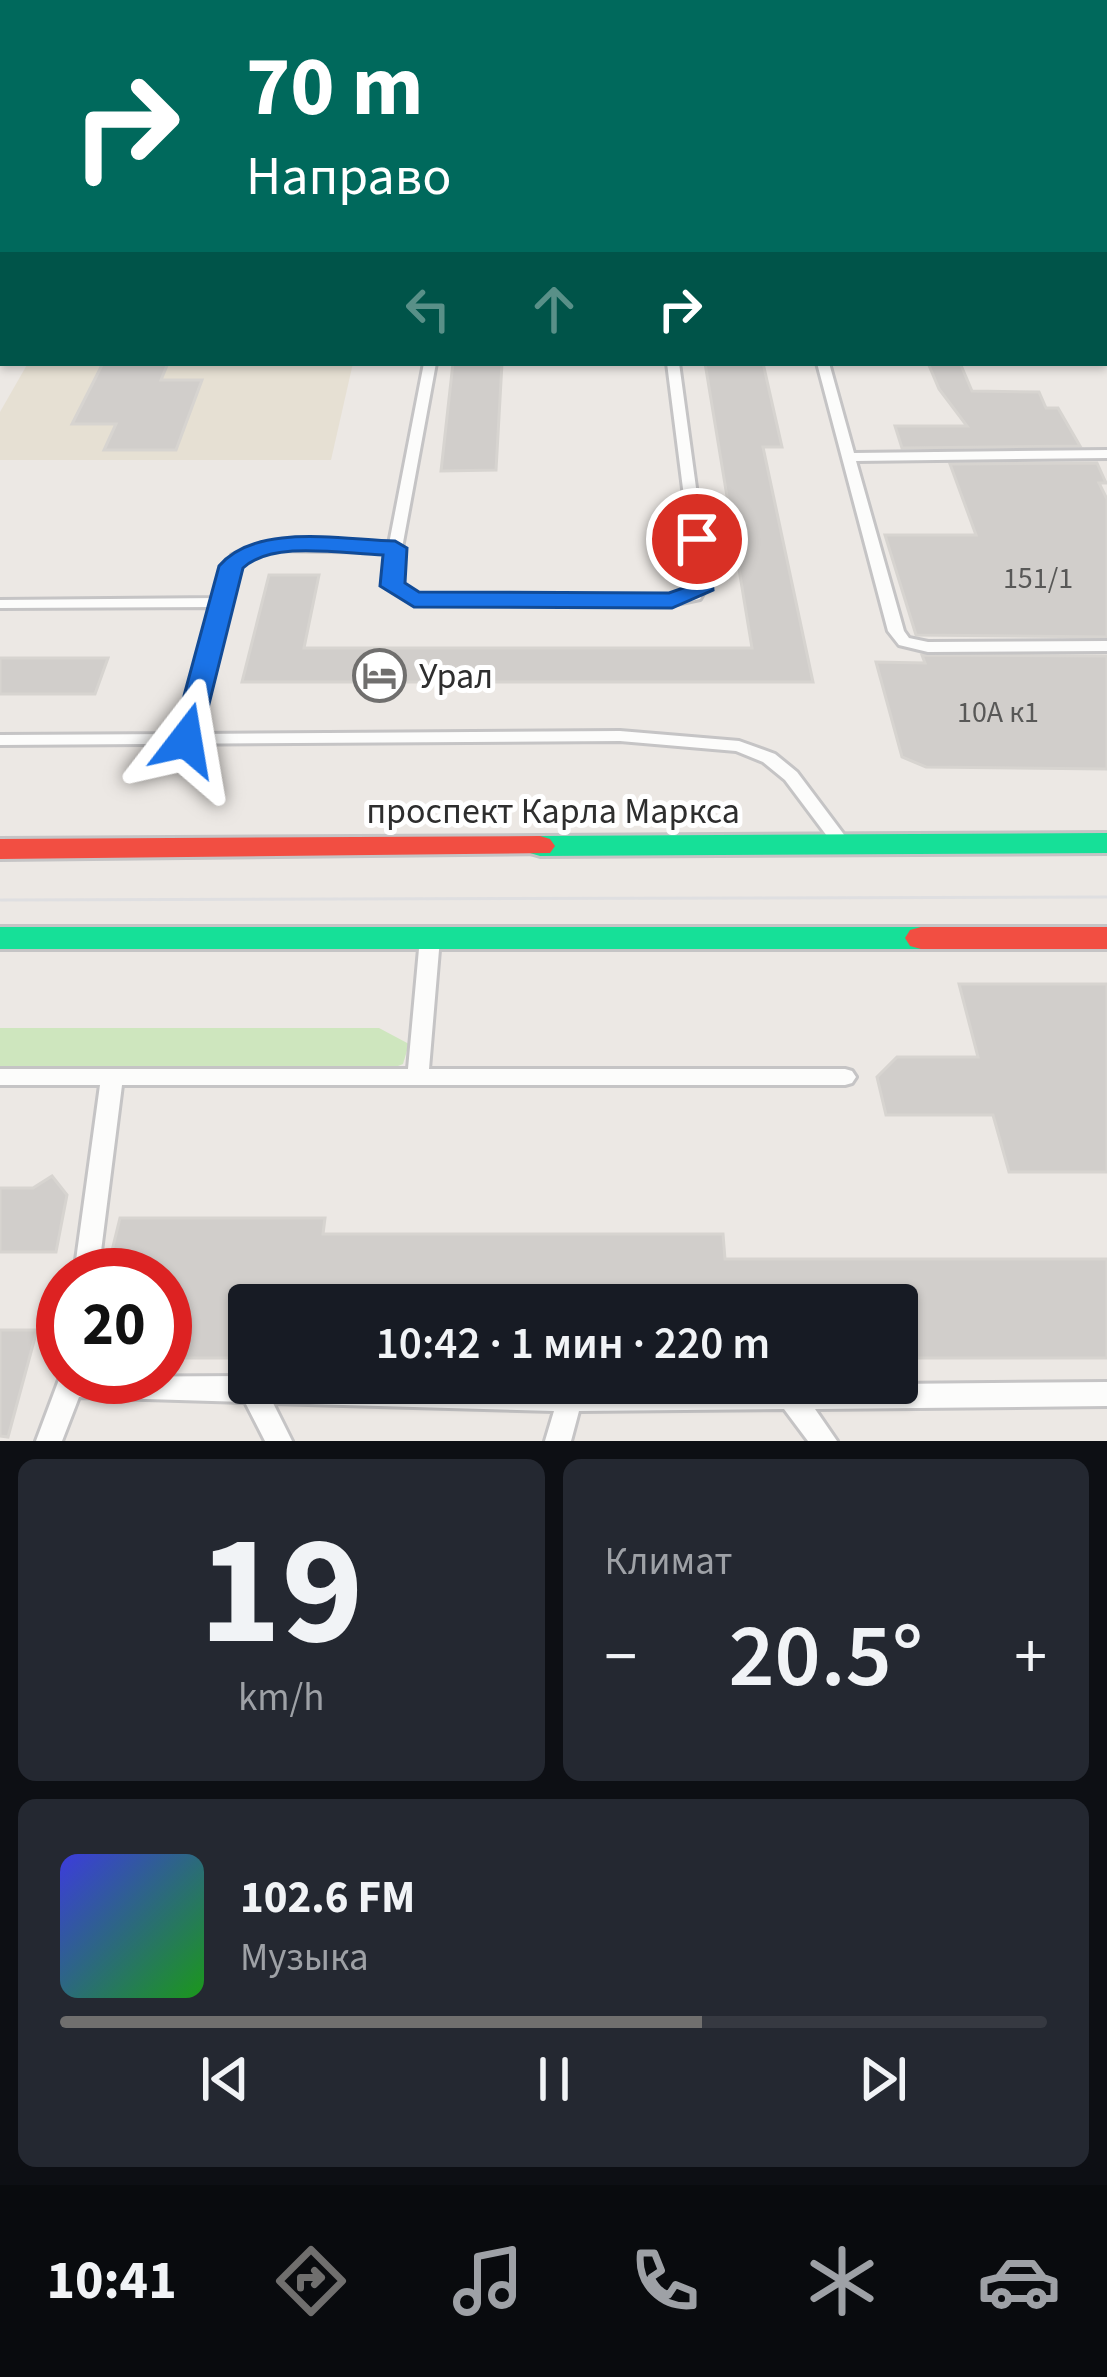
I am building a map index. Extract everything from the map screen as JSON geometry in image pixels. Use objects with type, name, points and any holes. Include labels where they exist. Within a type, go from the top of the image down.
[{"type":"main road","name":"проспект Карла Маркса","points":[[0,849],[1107,843]]},
{"type":"main road","points":[[0,938],[1107,938]]},
{"type":"lane","points":[[429,366],[392,586],[414,599],[672,601],[694,596],[703,583],[674,366]]},
{"type":"lane","points":[[825,366],[896,631],[904,642],[928,647],[1107,646]]},
{"type":"lane","points":[[848,457],[1107,454]]},
{"type":"lane","points":[[186,740],[237,558],[260,548],[395,548]]},
{"type":"lane","points":[[0,604],[221,602]]},
{"type":"lane","points":[[0,740],[620,736],[739,746],[769,758],[791,776],[843,844]]},
{"type":"lane","points":[[418,1079],[430,938]]},
{"type":"lane","points":[[0,1077],[845,1077]]},
{"type":"lane","points":[[90,1248],[112,1077]]},
{"type":"lane","points":[[192,1385],[228,1386]]},
{"type":"lane","points":[[918,1395],[1107,1394]]},
{"type":"lane","points":[[49,1441],[63,1404]]},
{"type":"lane","points":[[260,1404],[279,1441]]},
{"type":"lane","points":[[558,1441],[569,1404]]},
{"type":"lane","points":[[796,1404],[824,1441]]},
{"type":"shaded area","points":[[26,366],[352,366],[331,460],[0,460],[0,412]]},
{"type":"green space","points":[[0,1028],[379,1028],[409,1044],[403,1064],[383,1072],[0,1067]]},
{"type":"building","points":[[101,366],[167,366],[161,380],[202,380],[176,450],[104,450],[116,424],[72,424]]},
{"type":"building","points":[[453,366],[502,366],[496,470],[441,471]]},
{"type":"building","points":[[705,366],[764,366],[782,447],[763,447],[813,682],[242,682],[269,575],[319,575],[304,648],[752,648]]},
{"type":"building","points":[[929,366],[961,366],[972,391],[1039,392],[1046,408],[1058,408],[1080,446],[902,448],[895,426],[967,426],[939,389]]},
{"type":"building","points":[[1097,463],[1107,499],[1107,637],[916,635],[885,535],[976,535],[950,464]]},
{"type":"building","points":[[922,655],[1107,656],[1107,769],[926,767],[902,757],[876,662],[925,663]]},
{"type":"building","points":[[0,658],[108,658],[95,694],[0,694]]},
{"type":"building","points":[[959,984],[1107,984],[1107,1172],[1009,1172],[993,1115],[886,1115],[877,1077],[897,1057],[978,1057]]},
{"type":"building","points":[[52,1176],[67,1195],[57,1248],[0,1252],[0,1188],[33,1188]]},
{"type":"building","points":[[120,1218],[325,1218],[323,1234],[723,1234],[725,1259],[1107,1259],[1107,1358],[918,1358],[918,1284],[228,1284],[228,1358],[192,1358],[192,1248],[113,1248]]},
{"type":"building","points":[[0,1330],[36,1330],[8,1437],[0,1436]]},
{"type":"tram line","points":[[0,900],[1107,897]]},
{"type":"traffic: fast","points":[[540,846],[1107,843]]},
{"type":"traffic: fast","points":[[0,938],[921,938]]},
{"type":"traffic: jam","points":[[0,849],[540,846]]},
{"type":"traffic: jam","points":[[921,938],[1107,938]]},
{"type":"place","name":"Урал","points":[[380,675]]},
{"type":"route","points":[[186,740],[231,566],[246,552],[274,546],[395,548],[392,586],[401,594],[430,601],[672,601],[685,600],[701,590],[697,539]]}]
